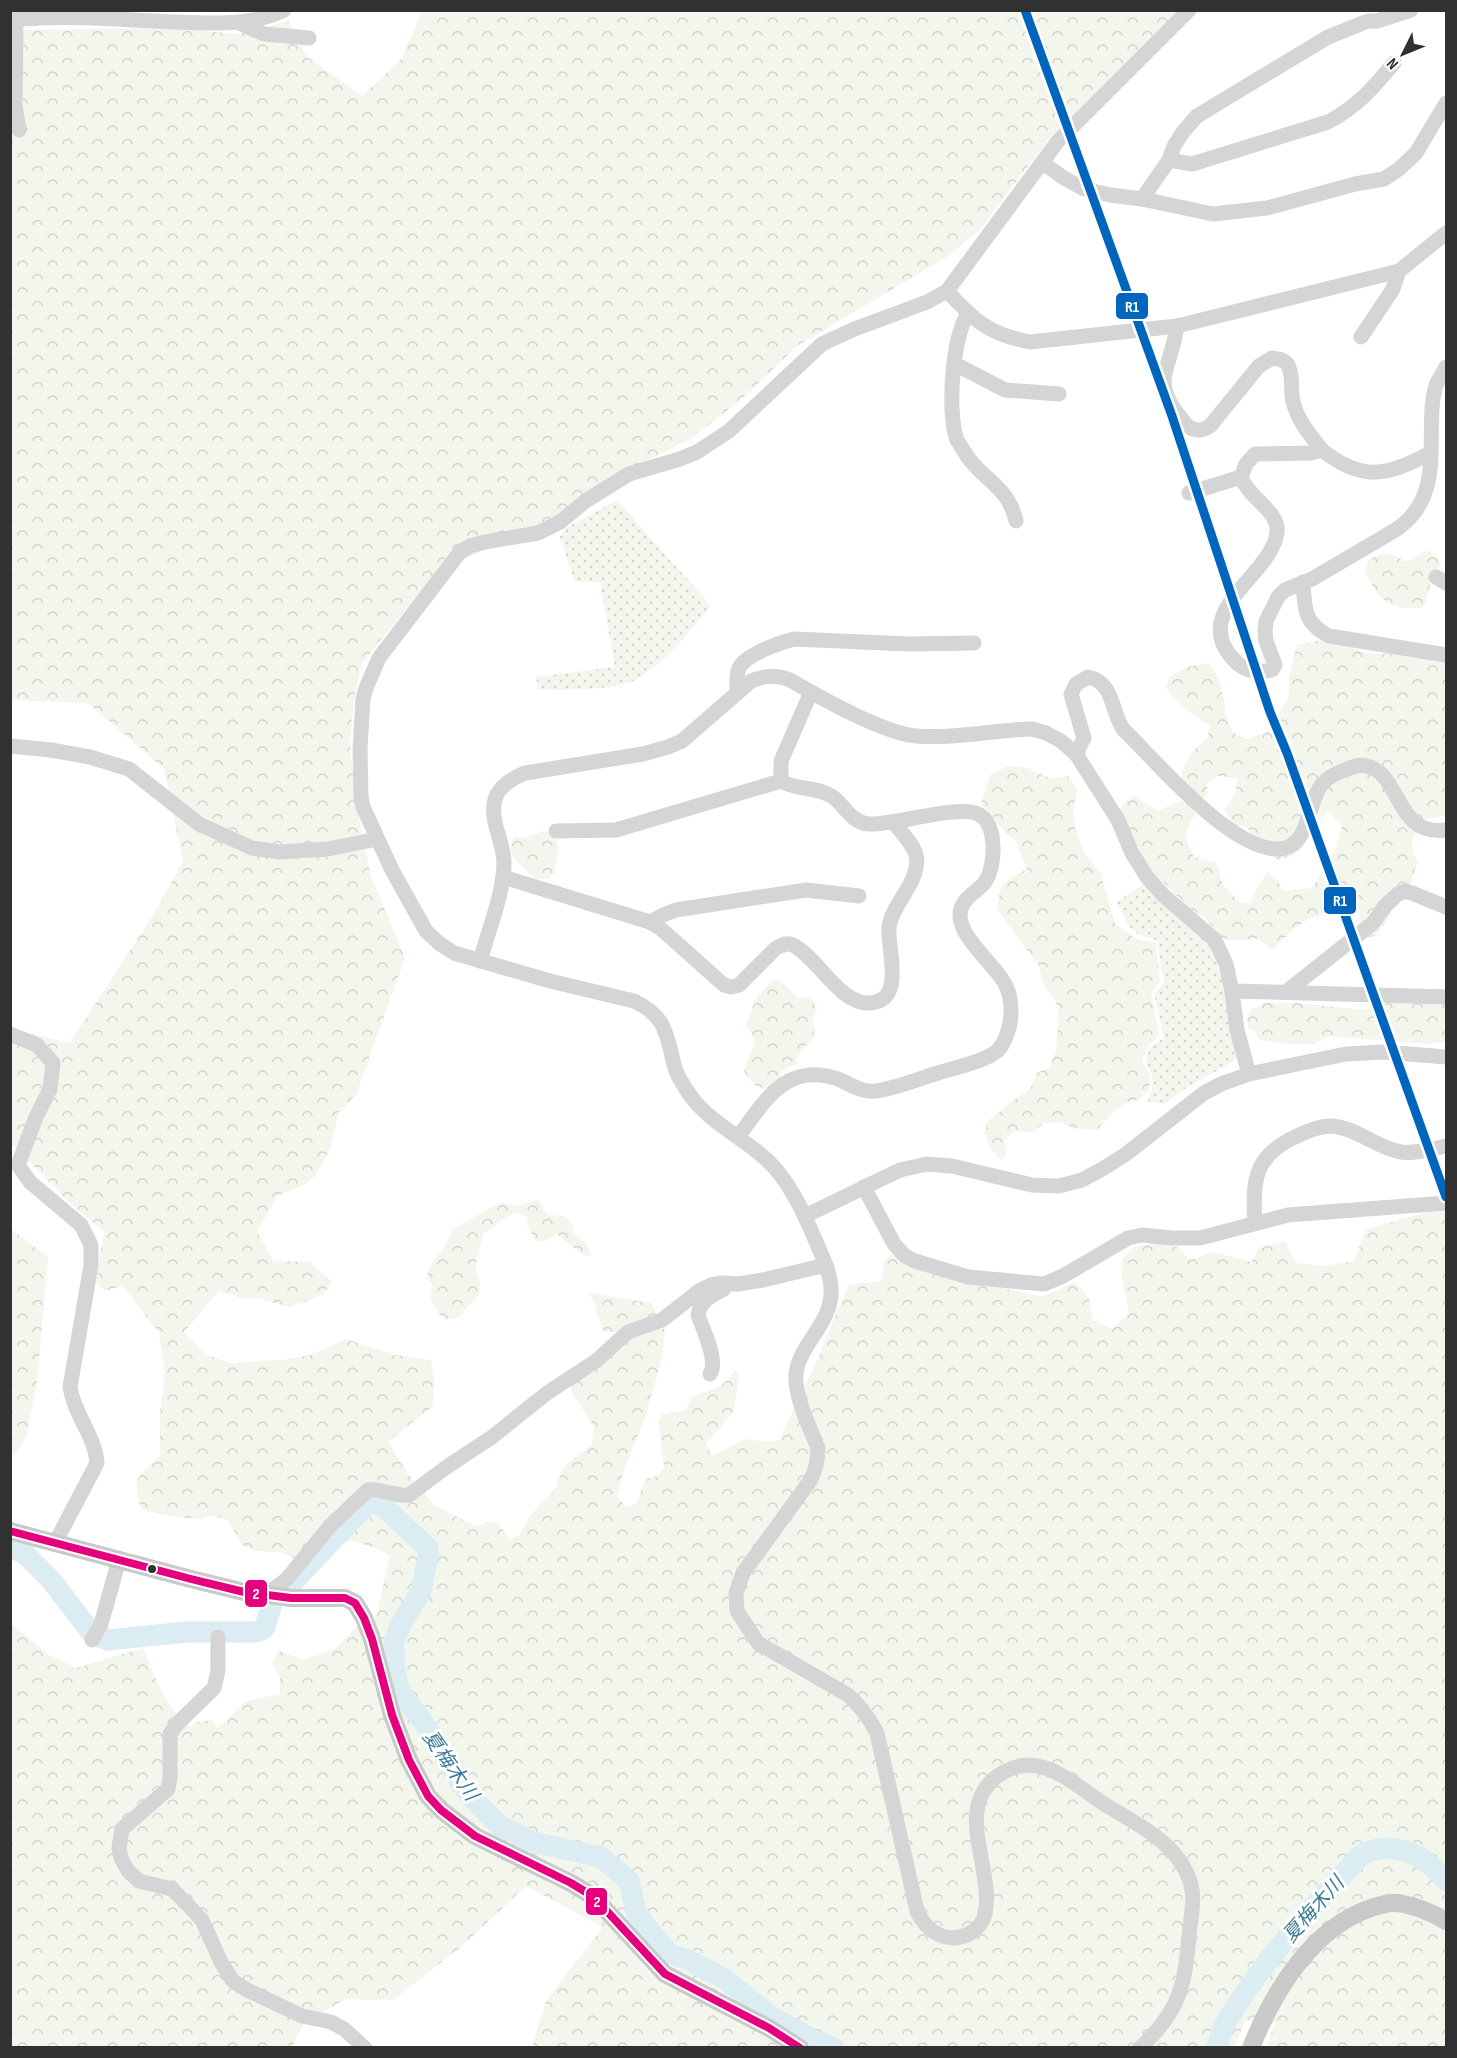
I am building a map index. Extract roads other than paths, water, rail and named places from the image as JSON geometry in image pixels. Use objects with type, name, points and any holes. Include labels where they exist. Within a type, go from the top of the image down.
[{"type":"main road","points":[[10,1531],[191,1580],[265,1595],[291,1598],[345,1598],[355,1604],[364,1618],[372,1639],[392,1715],[409,1760],[428,1796],[441,1810],[475,1836],[589,1894],[603,1906],[665,1974],[769,2028],[800,2048]]},
{"type":"main road","points":[[1251,2048],[1266,2013],[1288,1978],[1318,1941],[1339,1923],[1380,1905],[1398,1903],[1446,1921]]},
{"type":"street","points":[[20,130],[15,105],[13,20],[63,18],[239,24],[271,17],[284,10]]},
{"type":"street","points":[[1140,2048],[1167,2019],[1178,1998],[1185,1977],[1193,1891],[1186,1870],[1175,1852],[1153,1833],[1057,1772],[1037,1765],[1021,1765],[1006,1770],[994,1778],[984,1791],[976,1810],[987,1895],[983,1921],[968,1935],[950,1938],[942,1936],[928,1927],[917,1911],[877,1733],[869,1717],[848,1695],[758,1643],[737,1611],[736,1593],[743,1573],[810,1481],[816,1469],[818,1448],[797,1392],[796,1373],[799,1363],[824,1322],[831,1288],[826,1265],[805,1216],[775,1168],[704,1110],[683,1086],[676,1071],[668,1034],[655,1014],[646,1007],[634,1001],[550,981],[454,953],[426,931],[377,838],[361,797],[360,749],[363,699],[379,658],[459,552],[485,542],[538,533],[560,522],[587,500],[628,474],[697,452],[729,431],[822,344],[852,330],[927,302],[947,291],[1058,141],[1190,10]]},
{"type":"street","points":[[1142,199],[1169,160],[1179,139],[1197,116],[1328,37],[1368,21],[1377,21],[1412,10]]},
{"type":"street","points":[[239,24],[264,34],[309,38]]},
{"type":"street","points":[[1169,160],[1192,164],[1328,122],[1365,98],[1394,63]]},
{"type":"street","points":[[1042,163],[1084,189],[1110,195],[1142,199],[1213,214],[1267,208],[1355,184],[1384,179],[1416,153],[1446,103]]},
{"type":"street","points":[[947,291],[968,314],[993,332],[1010,339],[1030,342],[1177,326],[1399,271],[1446,233]]},
{"type":"street","points":[[1361,337],[1393,289],[1399,271]]},
{"type":"street","points":[[968,314],[958,335],[953,423],[958,441],[968,458],[1006,495],[1016,521]]},
{"type":"street","points":[[1177,326],[1163,385],[1168,402],[1187,426],[1193,430],[1210,426],[1259,366],[1272,357],[1284,361],[1289,367],[1293,401],[1303,426],[1322,450],[1342,464],[1358,470],[1379,472],[1406,466],[1430,453]]},
{"type":"street","points":[[955,364],[1005,390],[1059,394]]},
{"type":"street","points":[[1322,450],[1311,453],[1255,454],[1246,464],[1242,477],[1249,493],[1272,515],[1276,521],[1277,531],[1272,548],[1227,606],[1222,620],[1223,644],[1229,655],[1243,668],[1253,671],[1272,670],[1275,665],[1266,641],[1266,621],[1278,597],[1285,590],[1317,576],[1406,522],[1415,513],[1427,492],[1430,480],[1433,398],[1436,385],[1446,367]]},
{"type":"street","points":[[1189,493],[1242,477]]},
{"type":"street","points":[[1304,582],[1307,616],[1329,636],[1446,655]]},
{"type":"street","points":[[737,692],[737,675],[742,663],[779,643],[794,639],[908,644],[974,643]]},
{"type":"street","points":[[480,961],[503,877],[504,856],[494,814],[495,800],[499,791],[511,779],[525,773],[643,754],[682,741],[737,692],[751,681],[763,676],[790,680],[867,720],[902,734],[940,736],[1032,729],[1061,741],[1076,754],[1118,820],[1132,853],[1147,877],[1163,895],[1215,940],[1221,950],[1232,991],[1237,1030],[1249,1074]]},
{"type":"street","points":[[1076,754],[1084,738],[1071,694],[1076,684],[1089,677],[1102,683],[1107,690],[1123,729],[1183,789],[1229,830],[1268,849],[1283,849],[1293,843],[1301,835],[1306,825],[1321,785],[1330,777],[1356,765],[1376,770],[1415,823],[1425,830],[1446,830]]},
{"type":"street","points":[[782,781],[781,761],[811,692]]},
{"type":"street","points":[[10,746],[90,757],[129,769],[199,824],[252,848],[279,852],[328,849],[377,838]]},
{"type":"street","points":[[556,831],[616,830],[782,781],[832,796],[858,821],[866,824],[894,823],[926,816],[970,812],[987,821],[993,838],[988,876],[984,883],[964,902],[960,915],[963,929],[999,975],[1009,994],[1010,1021],[1002,1044],[995,1053],[875,1091],[861,1089],[831,1078],[810,1076],[793,1078],[778,1086],[738,1137]]},
{"type":"street","points":[[503,877],[650,922],[660,928],[724,985],[731,987],[739,985],[776,948],[788,944],[793,945],[841,990],[855,1000],[862,1003],[873,1003],[882,999],[891,989],[893,978],[889,924],[917,872],[918,864],[915,850],[894,823]]},
{"type":"street","points":[[650,922],[676,910],[806,890],[859,896]]},
{"type":"street","points":[[1286,992],[1372,923],[1398,894],[1405,891],[1446,907]]},
{"type":"street","points":[[1232,991],[1446,997]]},
{"type":"street","points":[[10,1034],[37,1045],[53,1063],[51,1089],[36,1117],[18,1165],[30,1182],[81,1225],[91,1245],[91,1265],[70,1387],[76,1409],[96,1449],[97,1463],[55,1543]]},
{"type":"street","points":[[805,1216],[900,1170],[927,1164],[952,1166],[1032,1185],[1059,1186],[1082,1180],[1126,1154],[1204,1093],[1249,1074],[1346,1054],[1384,1052],[1446,1057]]},
{"type":"street","points":[[1255,1222],[1254,1183],[1263,1159],[1283,1142],[1305,1132],[1331,1126],[1344,1128],[1407,1153],[1446,1146]]},
{"type":"street","points":[[864,1187],[894,1244],[905,1256],[968,1277],[1044,1284],[1052,1282],[1135,1236],[1153,1234],[1172,1238],[1200,1238],[1288,1215],[1446,1203]]},
{"type":"street","points":[[710,1374],[713,1370],[713,1359],[698,1315],[699,1308],[704,1301],[715,1293],[738,1284],[826,1265]]},
{"type":"street","points":[[265,1595],[287,1579],[330,1526],[368,1490],[376,1489],[401,1496],[409,1495],[492,1437],[547,1393],[596,1361],[628,1332],[662,1320],[699,1291],[711,1285],[738,1284]]},
{"type":"street","points":[[95,1636],[119,1560]]},
{"type":"street","points":[[218,1637],[218,1671],[214,1688],[177,1724],[170,1734],[168,1789],[122,1829],[119,1848],[121,1858],[128,1871],[140,1881],[172,1889],[202,1920],[232,1980],[247,1990],[302,2016],[331,2022],[344,2029],[365,2048]]},
{"type":"waterway","name":"夏梅木川","points":[[293,1582],[366,1505],[373,1503],[384,1507],[428,1548],[421,1591],[400,1626],[394,1642],[394,1666],[398,1685],[404,1698],[422,1720],[468,1794],[500,1826],[533,1842],[601,1857],[629,1881],[637,1915],[669,1954],[687,1959],[725,1979],[770,2016],[834,2048]]},
{"type":"waterway","name":"夏梅木川","points":[[10,1546],[26,1555],[51,1580],[91,1632],[107,1640],[187,1632],[256,1632],[264,1629],[272,1604]]},
{"type":"waterway","name":"夏梅木川","points":[[1217,2048],[1229,2017],[1260,1972],[1301,1921],[1360,1856],[1376,1849],[1402,1850],[1428,1863],[1446,1881]]}]
